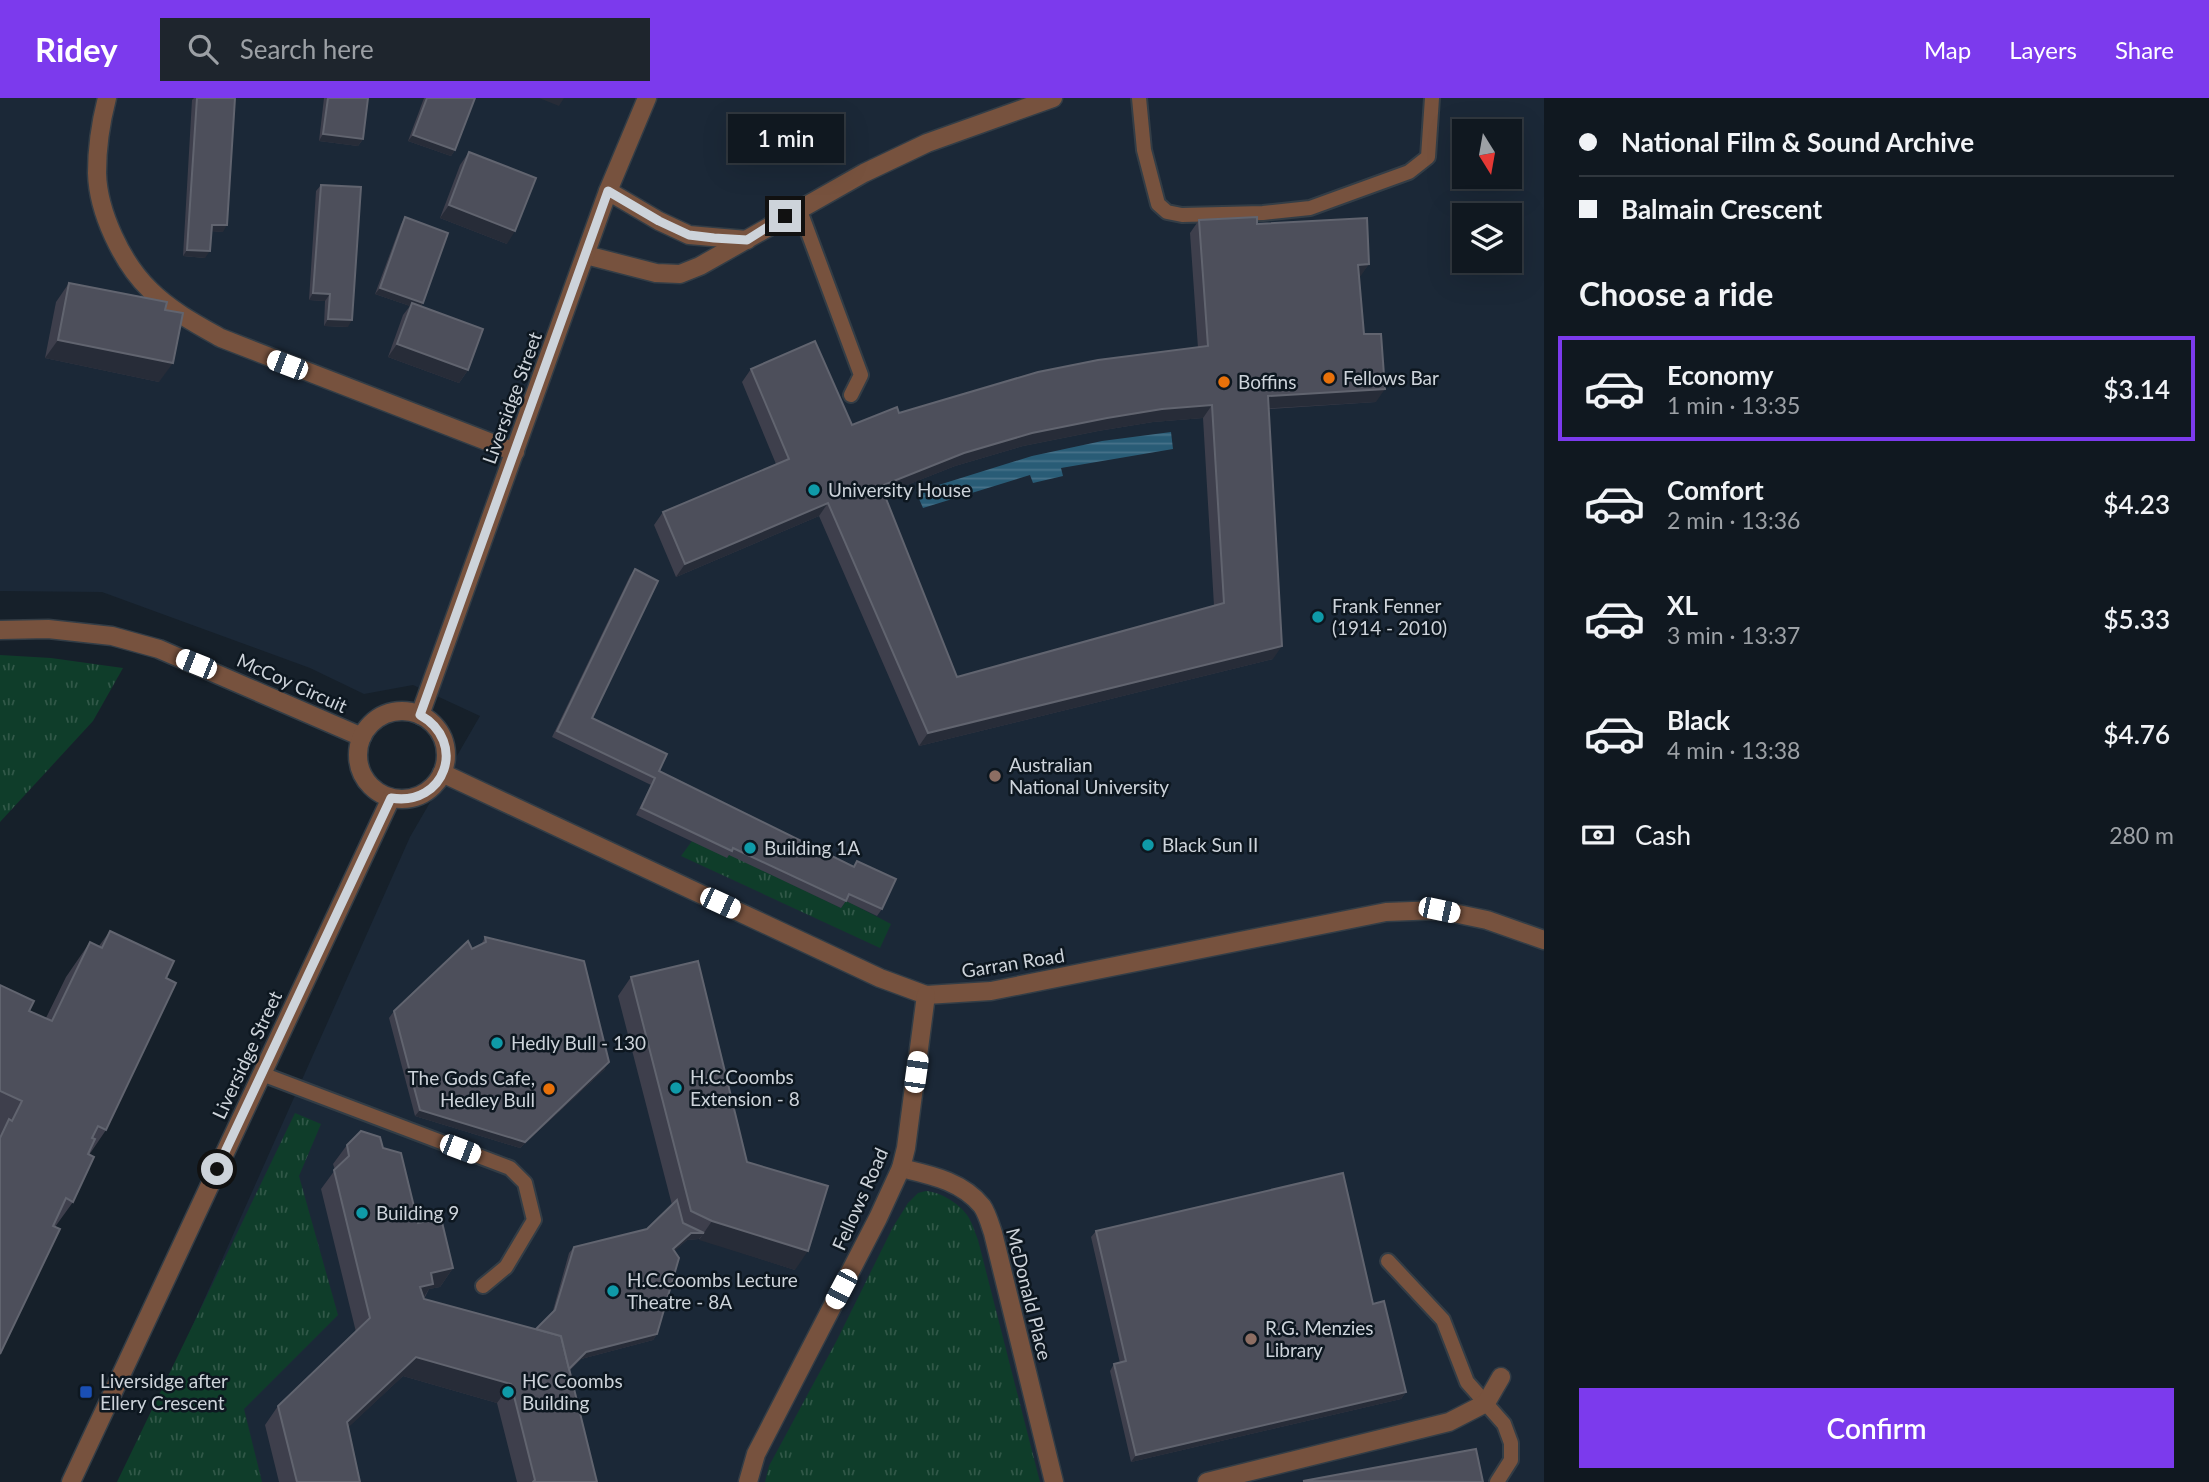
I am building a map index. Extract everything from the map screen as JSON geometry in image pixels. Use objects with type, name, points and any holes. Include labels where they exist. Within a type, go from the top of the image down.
[{"type":"street","points":[[107,98],[97,174],[106,214],[122,254],[149,289],[185,318],[221,338],[515,452]]},
{"type":"street","name":"Liversidge Street","points":[[420,715],[608,191],[647,98]]},
{"type":"street","points":[[586,255],[656,273],[680,274],[700,266],[864,173],[927,143],[1053,98]]},
{"type":"street","points":[[608,191],[689,235],[747,240]]},
{"type":"street","name":"McCoy Circuit","points":[[0,630],[48,629],[112,636],[159,649],[362,737]]},
{"type":"street","points":[[405,711],[420,715],[433,724],[443,736],[446,758],[442,773],[434,786],[421,795],[407,799],[391,798],[376,790],[364,778],[358,762],[362,737],[370,724],[383,715],[405,711]]},
{"type":"street","name":"Garran Road","points":[[442,773],[880,978],[926,995],[990,991],[1386,912],[1439,910],[1487,920],[1544,940]]},
{"type":"street","name":"Liversidge Street","points":[[71,1482],[391,798]]},
{"type":"street","name":"Fellows Road","points":[[748,1482],[756,1454],[901,1168],[926,995]]},
{"type":"street","name":"McDonald Place","points":[[901,1168],[944,1179],[969,1193],[984,1208],[993,1233],[1054,1482]]},
{"type":"street","points":[[1207,1482],[1448,1422],[1486,1403],[1501,1377]]},
{"type":"lane","points":[[1139,98],[1144,150],[1158,204],[1167,212],[1201,216],[1310,208],[1409,172],[1428,157],[1432,98]]},
{"type":"lane","points":[[799,208],[861,375],[851,395]]},
{"type":"lane","points":[[262,1074],[510,1168],[525,1183],[534,1220],[506,1267],[483,1286]]},
{"type":"lane","points":[[1388,1261],[1443,1320],[1467,1382],[1504,1424],[1511,1443],[1511,1460],[1497,1482]]},
{"type":"shaded area","name":"Australian National University","points":[[0,98],[1544,98],[1544,1482],[123,1482],[410,837],[480,716],[413,685],[364,694],[310,668],[102,592],[0,591]]},
{"type":"green space","points":[[0,655],[51,658],[123,668],[93,721],[0,822]]},
{"type":"green space","points":[[692,841],[727,857],[729,854],[841,908],[845,900],[891,924],[880,948],[681,856]]},
{"type":"green space","points":[[295,1113],[321,1124],[299,1176],[338,1315],[244,1409],[262,1482],[117,1482]]},
{"type":"green space","points":[[926,1191],[956,1204],[966,1213],[973,1226],[1040,1482],[765,1482],[769,1466],[837,1340],[893,1227],[908,1203],[918,1193]]},
{"type":"water","points":[[1171,432],[1173,449],[1061,468],[1063,476],[1033,483],[1030,475],[923,508],[916,492],[1032,456],[1102,441]]},
{"type":"building","points":[[197,98],[235,98],[227,225],[212,225],[210,251],[187,250]]},
{"type":"building","points":[[328,98],[368,98],[363,139],[323,134]]},
{"type":"building","points":[[427,98],[475,98],[455,150],[413,135]]},
{"type":"building","points":[[469,152],[536,178],[515,231],[449,205]]},
{"type":"building","points":[[321,185],[361,187],[352,320],[328,319],[330,294],[313,293]]},
{"type":"building","points":[[405,217],[448,233],[423,303],[380,288]]},
{"type":"building","name":"University House","points":[[1257,217],[1257,224],[1367,218],[1369,264],[1358,265],[1364,334],[1381,334],[1385,389],[1268,396],[1282,646],[928,733],[828,503],[685,564],[663,512],[789,459],[751,369],[815,341],[852,425],[897,407],[899,413],[1038,372],[1098,360],[1208,346],[1199,220]],"holes":[[[1212,405],[1224,603],[957,677],[881,486],[964,453],[1032,433],[1162,409]]]},
{"type":"building","points":[[69,283],[167,302],[165,310],[183,313],[173,363],[58,340]]},
{"type":"building","points":[[412,303],[483,329],[468,370],[397,344]]},
{"type":"building","points":[[635,569],[658,581],[592,718],[667,754],[659,771],[854,867],[857,861],[896,879],[882,909],[849,894],[846,901],[641,808],[655,778],[557,731]]},
{"type":"building","points":[[110,931],[174,961],[166,978],[176,983],[106,1130],[98,1126],[92,1138],[95,1139],[88,1154],[94,1157],[73,1202],[66,1198],[53,1226],[60,1229],[0,1354],[0,1138],[22,1101],[0,1091],[0,985],[34,1001],[29,1011],[52,1021],[90,942],[102,948]]},
{"type":"building","name":"Hedly Bull - 130","points":[[485,937],[584,961],[609,1062],[525,1142],[420,1110],[394,1011],[468,941],[472,949],[486,942]]},
{"type":"building","name":"H.C.Coombs Extension - 8","points":[[698,961],[747,1162],[828,1186],[808,1251],[712,1221],[691,1211],[631,977]]},
{"type":"building","points":[[361,1131],[380,1137],[383,1148],[401,1153],[418,1223],[441,1218],[453,1268],[431,1273],[433,1284],[420,1287],[424,1299],[561,1336],[597,1482],[533,1482],[535,1480],[511,1384],[416,1357],[347,1422],[360,1482],[297,1482],[278,1406],[370,1318],[334,1170],[349,1156],[347,1145]]},
{"type":"building","name":"R.G. Menzies Library","points":[[1343,1173],[1373,1304],[1384,1301],[1406,1392],[1136,1455],[1114,1364],[1126,1361],[1096,1231]]},
{"type":"building","name":"H.C.Coombs Lecture Theatre - 8A","points":[[677,1200],[683,1223],[704,1233],[691,1233],[673,1249],[679,1258],[657,1334],[586,1352],[569,1369],[561,1336],[536,1329],[555,1310],[574,1247],[647,1229]]},
{"type":"building","points":[[1476,1449],[1483,1482],[1303,1481]]},
{"type":"place","name":"Fellows Bar","points":[[1329,378]]},
{"type":"place","name":"Boffins","points":[[1224,382]]},
{"type":"place","name":"University House","points":[[814,490]]},
{"type":"place","name":"Frank Fenner (1914 - 2010)","points":[[1318,617]]},
{"type":"place","name":"Australian National University","points":[[995,776]]},
{"type":"place","name":"Black Sun II","points":[[1148,845]]},
{"type":"place","name":"Building 1A","points":[[750,848]]},
{"type":"place","name":"Hedly Bull - 130","points":[[497,1043]]},
{"type":"place","name":"H.C.Coombs Extension - 8","points":[[676,1088]]},
{"type":"place","name":"The Gods Cafe, Hedley Bull","points":[[549,1089]]},
{"type":"place","name":"Building 9","points":[[362,1213]]},
{"type":"place","name":"H.C.Coombs Lecture Theatre - 8A","points":[[613,1291]]},
{"type":"place","name":"R.G. Menzies Library","points":[[1251,1339]]},
{"type":"place","name":"Liversidge after Ellery Crescent","points":[[86,1392]]},
{"type":"place","name":"HC Coombs Building","points":[[508,1392]]},
{"type":"route","points":[[217,1169],[391,798],[407,799],[428,791],[439,780],[445,766],[443,736],[433,724],[420,715],[608,191],[689,235],[747,240],[785,216]]}]
